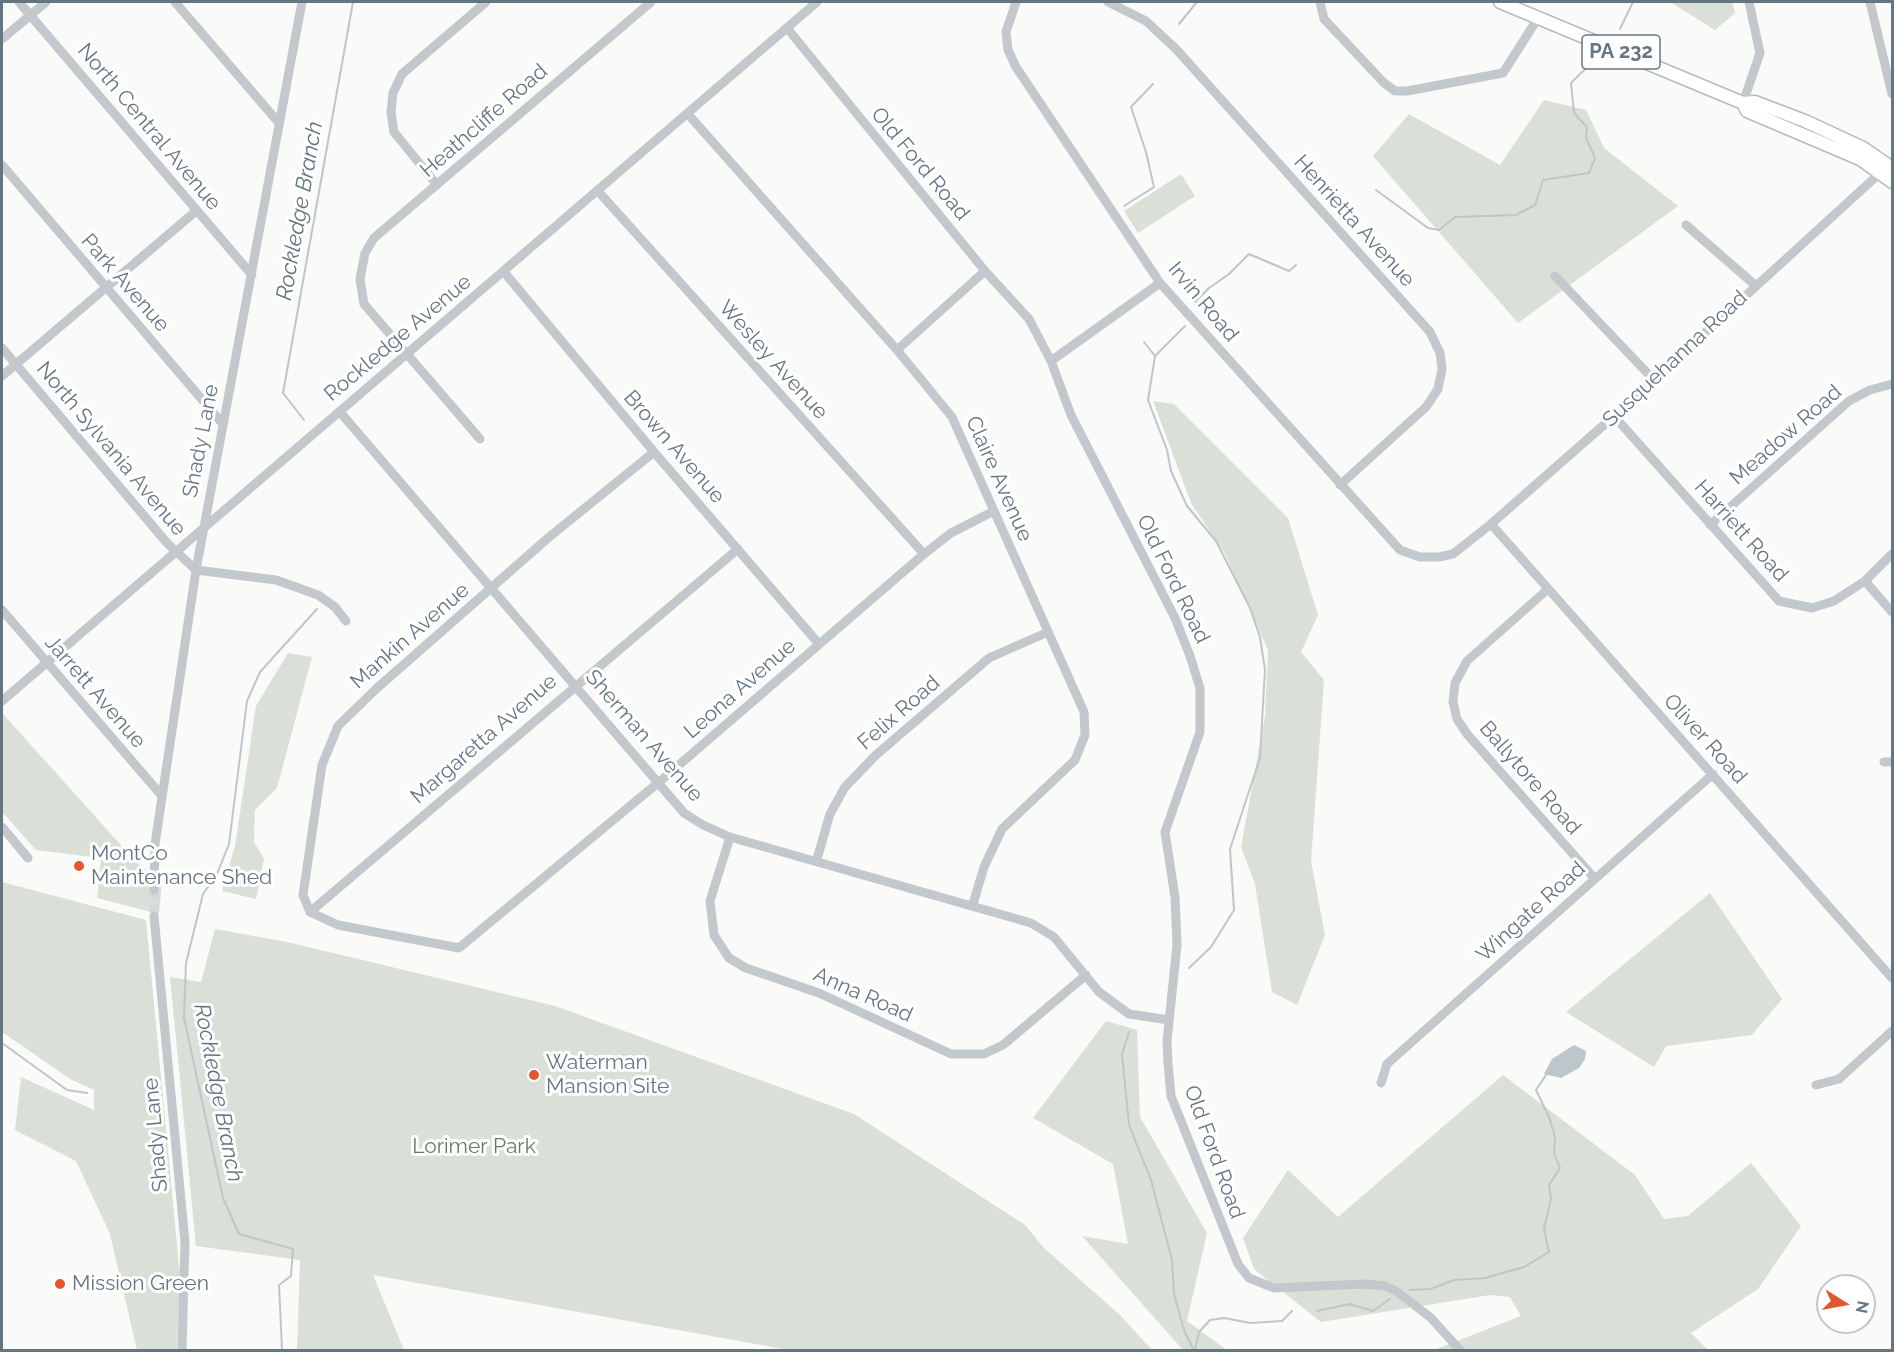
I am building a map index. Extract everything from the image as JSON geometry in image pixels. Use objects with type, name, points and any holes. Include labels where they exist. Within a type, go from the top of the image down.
[{"type":"main road","name":"PA 232","points":[[1500,2],[1743,103],[1746,111],[1860,159],[1888,166],[1893,182]]},
{"type":"street","name":"North Central Avenue","points":[[19,2],[252,275]]},
{"type":"street","points":[[2,39],[46,2]]},
{"type":"street","points":[[174,2],[279,123]]},
{"type":"street","name":"Shady Lane","points":[[154,890],[155,844],[203,528],[302,2]]},
{"type":"street","points":[[437,185],[394,132],[391,112],[393,93],[402,74],[486,2]]},
{"type":"street","name":"Heathcliffe Road","points":[[406,354],[364,304],[360,279],[365,253],[374,238],[651,2]]},
{"type":"street","name":"Rockledge Avenue","points":[[2,701],[48,664],[203,528],[817,2]]},
{"type":"street","name":"Irvin Road","points":[[1017,2],[1006,32],[1008,50],[1016,67],[1160,283],[1400,550],[1420,557],[1453,554]]},
{"type":"street","name":"Henrietta Avenue","points":[[1108,2],[1146,21],[1176,49],[1430,332],[1440,353],[1442,369],[1438,389],[1426,407],[1340,485]]},
{"type":"street","points":[[1320,2],[1324,20],[1377,76],[1395,91],[1407,91],[1503,73],[1538,18]]},
{"type":"street","points":[[1743,103],[1760,53],[1749,2]]},
{"type":"street","points":[[1870,2],[1893,94]]},
{"type":"street","name":"Old Ford Road","points":[[787,28],[985,271],[1029,319],[1051,361],[1071,415],[1175,618],[1200,688],[1200,732],[1165,832],[1175,897],[1177,945],[1169,1020],[1168,1064],[1171,1096],[1238,1264],[1249,1278],[1274,1288],[1288,1289],[1341,1284],[1386,1286],[1430,1317],[1460,1350]]},
{"type":"street","name":"Claire Avenue","points":[[687,113],[897,350],[952,417],[1084,712],[1086,726],[1082,748],[1069,768],[1002,829],[987,859],[972,904]]},
{"type":"street","name":"Park Avenue","points":[[2,165],[222,423]]},
{"type":"street","name":"Susquehanna Road","points":[[1453,554],[1491,524],[1614,416],[1888,166]]},
{"type":"street","name":"Wesley Avenue","points":[[597,190],[924,554]]},
{"type":"street","points":[[2,376],[196,211]]},
{"type":"street","points":[[1686,225],[1755,285]]},
{"type":"street","points":[[897,350],[985,271]]},
{"type":"street","name":"Brown Avenue","points":[[504,272],[654,453],[819,644]]},
{"type":"street","points":[[1556,276],[1653,379]]},
{"type":"street","points":[[1051,361],[1160,283]]},
{"type":"street","name":"North Sylvania Avenue","points":[[2,348],[175,553],[196,570]]},
{"type":"street","points":[[406,354],[480,439]]},
{"type":"street","name":"Meadow Road","points":[[1710,525],[1849,401],[1870,390],[1893,384]]},
{"type":"street","name":"Sherman Avenue","points":[[339,412],[684,813],[703,825],[730,837],[972,904],[1031,923],[1054,937],[1099,992],[1129,1014],[1169,1020]]},
{"type":"street","name":"Harriett Road","points":[[1614,416],[1779,601],[1812,608],[1834,601],[1865,581],[1893,554]]},
{"type":"street","name":"Mankin Avenue","points":[[310,912],[303,895],[322,765],[338,726],[376,689],[548,538],[654,453]]},
{"type":"street","name":"Leona Avenue","points":[[310,912],[338,925],[459,948],[657,783],[924,554],[951,533],[994,511]]},
{"type":"street","name":"Oliver Road","points":[[1491,524],[1893,978]]},
{"type":"street","name":"Margaretta Avenue","points":[[310,912],[738,549]]},
{"type":"street","points":[[196,570],[276,580],[318,595],[335,607],[346,621]]},
{"type":"street","points":[[1865,581],[1893,612]]},
{"type":"street","name":"Ballytore Road","points":[[1548,589],[1467,661],[1455,683],[1453,702],[1457,719],[1467,735],[1594,879]]},
{"type":"street","name":"Jarrett Avenue","points":[[2,610],[162,796]]},
{"type":"street","name":"Felix Road","points":[[817,860],[830,814],[845,787],[876,755],[989,658],[1048,632]]},
{"type":"street","name":"Wingate Road","points":[[1381,1083],[1388,1064],[1713,774]]},
{"type":"street","points":[[2,827],[28,858]]},
{"type":"street","name":"Anna Road","points":[[730,837],[710,908],[714,935],[729,958],[746,968],[819,993],[951,1053],[984,1054],[1003,1045],[1086,975]]},
{"type":"street","name":"Shady Lane","points":[[154,916],[185,1242],[182,1350]]},
{"type":"street","points":[[1816,1085],[1839,1079],[1893,1031]]},
{"type":"green space","points":[[1670,2],[1732,2],[1735,13],[1715,30]]},
{"type":"green space","points":[[1544,100],[1586,110],[1604,148],[1678,206],[1518,323],[1373,156],[1409,114],[1500,165]]},
{"type":"green space","points":[[1181,174],[1195,196],[1138,233],[1124,211]]},
{"type":"green space","points":[[1153,401],[1174,404],[1288,518],[1318,615],[1301,652],[1324,680],[1311,861],[1325,935],[1297,1005],[1272,992],[1255,884],[1241,847],[1265,716],[1268,650],[1225,554],[1191,503]]},
{"type":"green space","points":[[288,653],[312,657],[277,788],[255,810],[254,842],[264,859],[256,899],[222,891],[235,846],[256,706]]},
{"type":"green space","points":[[2,713],[138,864],[162,884],[159,914],[97,898],[101,858],[36,850],[2,812]]},
{"type":"green space","points":[[2,882],[146,920],[180,1276],[177,1350],[137,1350],[110,1234],[76,1161],[15,1130],[21,1077],[94,1110],[94,1090],[70,1079],[2,1032]]},
{"type":"green space","points":[[1710,893],[1782,999],[1752,1035],[1666,1046],[1654,1067],[1566,1012]]},
{"type":"green space","name":"Lorimer Park","points":[[215,929],[287,942],[555,1006],[854,1114],[1025,1225],[1044,1248],[1120,1315],[1152,1350],[789,1350],[373,1275],[404,1350],[297,1350],[300,1260],[196,1246],[170,977],[201,982]]},
{"type":"green space","points":[[1106,1021],[1137,1030],[1140,1117],[1207,1233],[1187,1321],[1227,1350],[1183,1350],[1082,1236],[1128,1244],[1113,1164],[1033,1118]]},
{"type":"green space","points":[[1503,1075],[1635,1175],[1664,1219],[1688,1216],[1751,1163],[1801,1226],[1758,1289],[1691,1333],[1708,1350],[1434,1350],[1521,1316],[1510,1297],[1490,1295],[1321,1322],[1254,1269],[1243,1238],[1288,1170],[1338,1217]]},
{"type":"shaded area","points":[[1574,1045],[1586,1051],[1585,1059],[1579,1068],[1561,1078],[1544,1074],[1552,1059]]},
{"type":"waterway","name":"Rockledge Branch","points":[[304,420],[283,393],[353,2]]},
{"type":"waterway","points":[[1179,24],[1197,2]]},
{"type":"waterway","points":[[1620,29],[1633,2]]},
{"type":"waterway","points":[[1376,190],[1428,228],[1439,230],[1455,217],[1516,215],[1535,205],[1543,180],[1589,173],[1595,158],[1586,138],[1587,127],[1574,113],[1571,83],[1592,62]]},
{"type":"waterway","points":[[1124,206],[1154,187],[1146,152],[1131,107],[1153,84]]},
{"type":"waterway","points":[[1195,302],[1249,254],[1289,271],[1296,265]]},
{"type":"waterway","points":[[1185,326],[1155,356],[1148,400],[1167,450],[1171,471],[1187,506],[1216,541],[1250,608],[1260,637],[1265,670],[1260,758],[1230,849],[1234,910],[1211,947],[1189,968]]},
{"type":"waterway","points":[[1144,342],[1155,356]]},
{"type":"waterway","name":"Rockledge Branch","points":[[282,1350],[279,1285],[291,1276],[293,1249],[239,1234],[223,1198],[184,1018],[186,963],[203,894],[217,874],[229,844],[247,701],[260,672],[317,609]]},
{"type":"waterway","points":[[1129,1032],[1122,1054],[1129,1125],[1151,1180],[1172,1260],[1174,1294],[1185,1333],[1194,1350]]},
{"type":"waterway","points":[[2,1043],[67,1090],[87,1093]]},
{"type":"waterway","points":[[1410,1290],[1430,1289],[1454,1280],[1485,1278],[1524,1267],[1549,1252],[1544,1229],[1551,1199],[1549,1185],[1560,1168],[1554,1153],[1555,1137],[1549,1117],[1536,1090],[1546,1075]]},
{"type":"waterway","points":[[1317,1311],[1350,1304],[1373,1311],[1390,1299]]},
{"type":"waterway","points":[[1195,1350],[1199,1332],[1210,1320],[1224,1318],[1250,1323],[1282,1321],[1292,1311]]},
{"type":"tunnel","points":[[154,890],[154,916]]},
{"type":"place","name":"MontCo Maintenance Shed","points":[[79,866]]},
{"type":"place","name":"Waterman Mansion Site","points":[[534,1075]]},
{"type":"place","name":"Mission Green","points":[[60,1284]]}]
